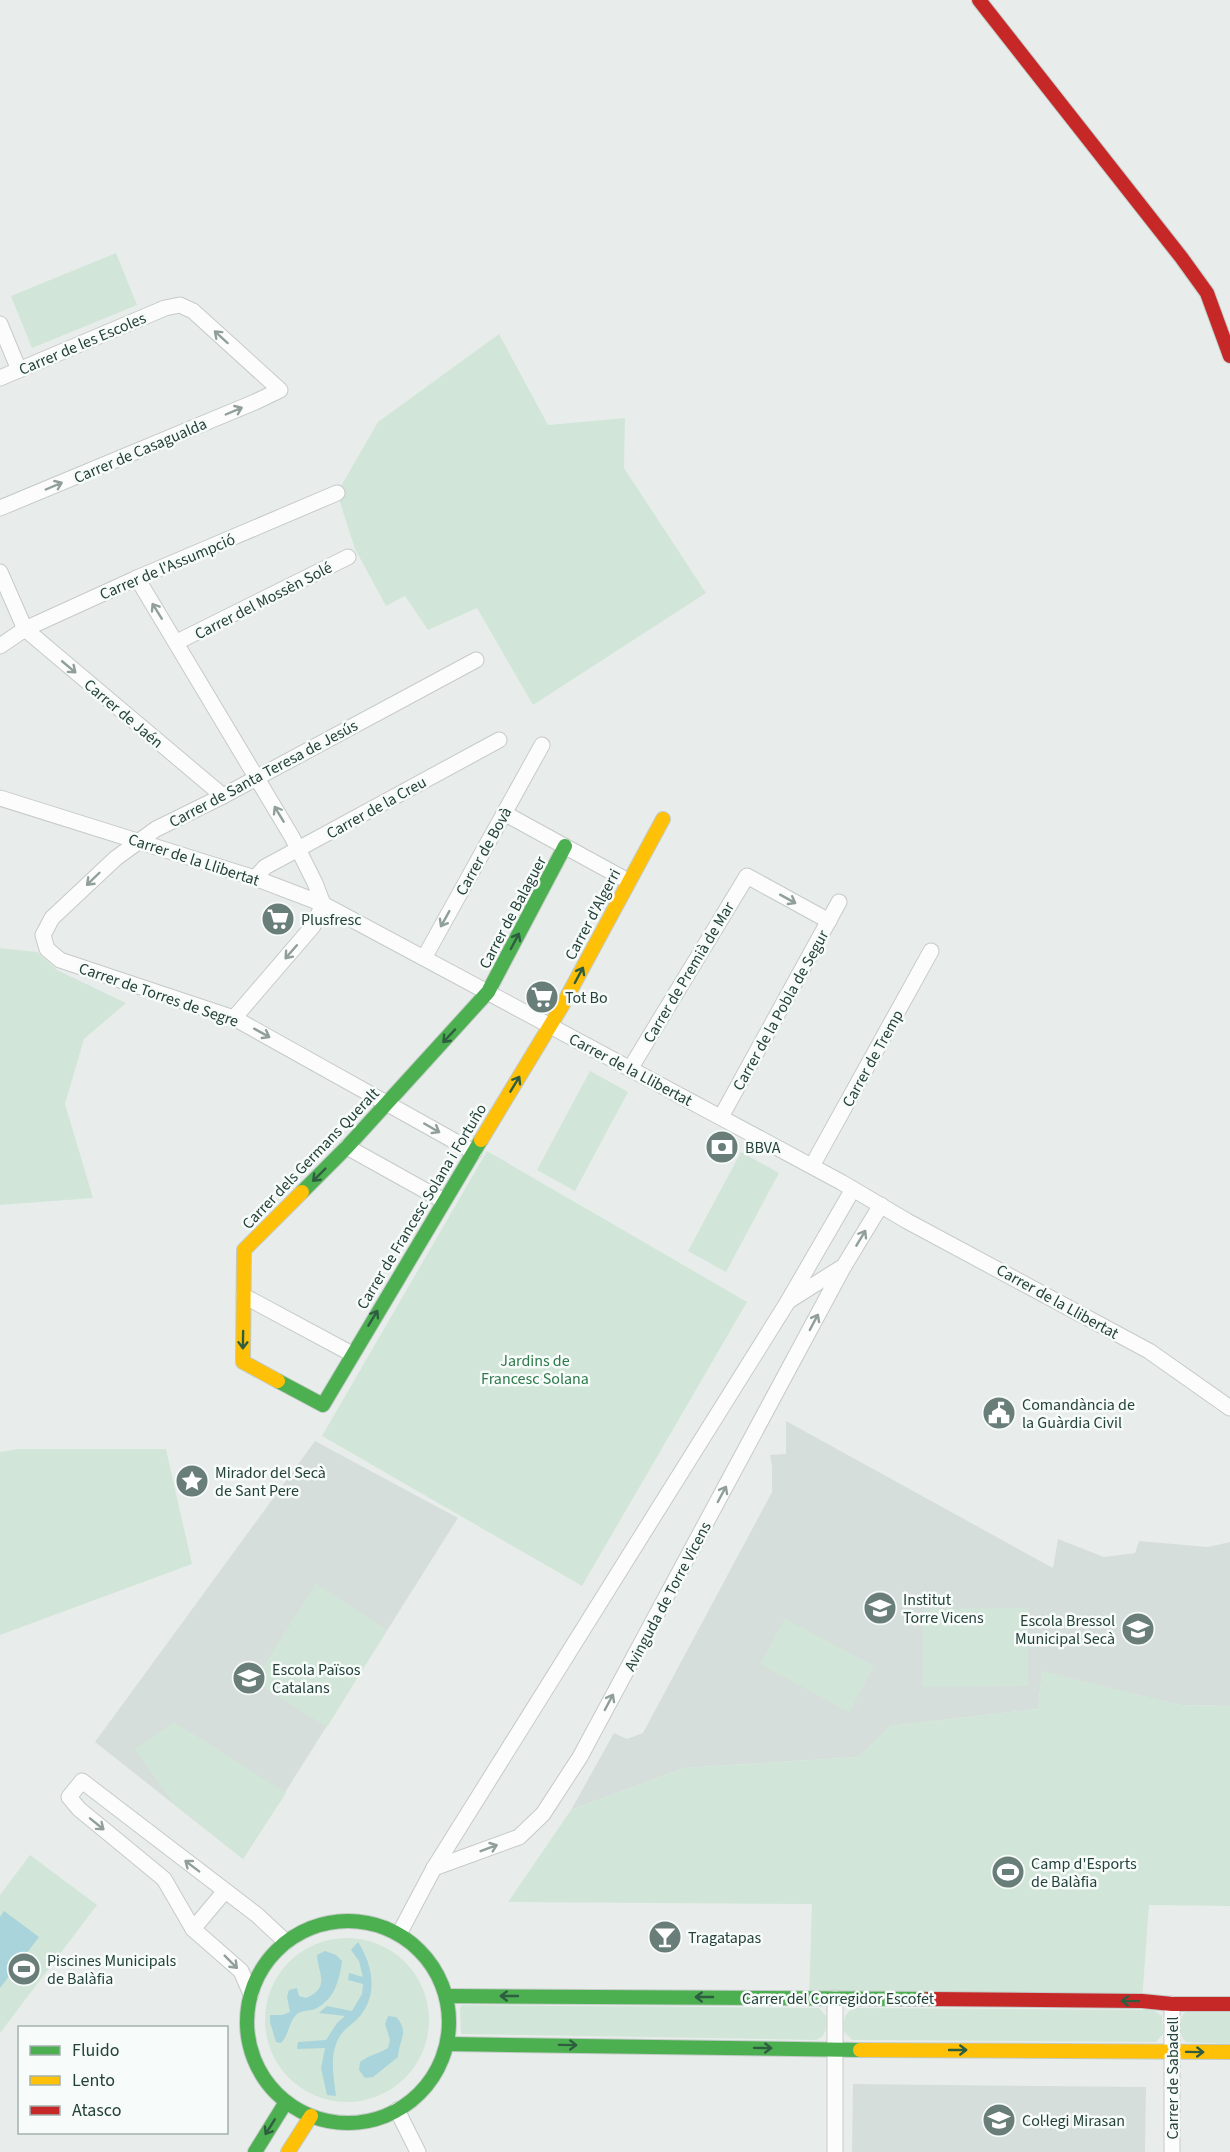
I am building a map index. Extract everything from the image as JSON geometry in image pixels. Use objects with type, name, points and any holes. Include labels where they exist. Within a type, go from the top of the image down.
[{"type":"street","points":[[980,0],[1181,256],[1207,293],[1230,356]]},
{"type":"street","name":"Carrer de les Escoles","points":[[0,378],[165,308],[180,305],[193,312],[280,390]]},
{"type":"street","points":[[0,324],[19,370]]},
{"type":"street","name":"Carrer de Casagualda","points":[[0,508],[280,390]]},
{"type":"street","name":"Carrer de l'Assumpció","points":[[0,646],[25,629],[137,578],[337,493]]},
{"type":"street","name":"Carrer del Mossèn Solé","points":[[177,642],[348,557]]},
{"type":"street","points":[[0,573],[25,629]]},
{"type":"street","points":[[137,578],[298,849],[323,904],[313,926],[234,1018]]},
{"type":"street","name":"Carrer de Jaén","points":[[25,629],[223,796]]},
{"type":"street","name":"Carrer de Santa Teresa de Jesús","points":[[43,935],[52,918],[116,858],[156,829],[223,796],[476,660]]},
{"type":"street","name":"Carrer de la Creu","points":[[255,878],[265,867],[499,740]]},
{"type":"street","name":"Carrer de Bovà","points":[[424,958],[542,745]]},
{"type":"street","name":"Carrer de la Llibertat","points":[[0,798],[255,878],[323,904],[812,1166],[1149,1351],[1230,1408]]},
{"type":"street","points":[[504,813],[628,881]]},
{"type":"street","name":"Carrer d'Algerri","points":[[550,1026],[663,819]]},
{"type":"street","name":"Carrer de Balaguer","points":[[488,992],[565,846]]},
{"type":"street","name":"Carrer de Premià de Mar","points":[[630,1069],[747,876],[829,921]]},
{"type":"street","name":"Carrer de la Pobla de Segur","points":[[721,1117],[839,902]]},
{"type":"street","name":"Carrer de Torres de Segre","points":[[43,935],[47,949],[60,960],[234,1018],[474,1152]]},
{"type":"street","name":"Carrer de Tremp","points":[[812,1166],[931,951]]},
{"type":"street","name":"Carrer dels Germans Queralt","points":[[323,1405],[243,1362],[244,1250],[347,1147],[488,992]]},
{"type":"street","name":"Carrer de Francesc Solana i Fortuño","points":[[323,1405],[550,1026]]},
{"type":"street","points":[[347,1147],[444,1201]]},
{"type":"street","name":"Avinguda de Torre Vicens","points":[[399,1934],[434,1868],[787,1303],[853,1189]]},
{"type":"street","name":"Avinguda de Torre Vicens","points":[[434,1868],[519,1836],[543,1814],[580,1757],[844,1266],[881,1205]]},
{"type":"street","name":"Avinguda de Torre Vicens","points":[[787,1303],[844,1266]]},
{"type":"street","points":[[244,1296],[352,1354]]},
{"type":"street","points":[[251,1994],[241,1971],[193,1929],[164,1880],[79,1809],[69,1797],[82,1781],[257,1915],[286,1942]]},
{"type":"street","points":[[193,1929],[225,1891]]},
{"type":"street","points":[[345,1921],[376,1924],[399,1934],[426,1958],[436,1972],[446,1996],[449,2020],[447,2044],[436,2070],[419,2093],[397,2110],[373,2120],[347,2123],[322,2120],[286,2102],[277,2095],[256,2065],[247,2030],[251,1994],[264,1965],[286,1942],[314,1927],[345,1921]]},
{"type":"street","name":"Carrer del Corregidor Escofet","points":[[446,1996],[1142,2001],[1172,2004],[1230,2004]]},
{"type":"street","points":[[835,1998],[836,2152]]},
{"type":"street","name":"Carrer de Sabadell","points":[[1172,2004],[1172,2152]]},
{"type":"street","points":[[447,2044],[835,2050],[1230,2052]]},
{"type":"street","points":[[255,2152],[286,2102]]},
{"type":"street","points":[[397,2110],[418,2152]]},
{"type":"street","points":[[288,2152],[311,2116]]},
{"type":"shaded area","name":"Institut Torre Vicens","points":[[786,1421],[1053,1568],[1058,1539],[1104,1557],[1135,1553],[1139,1541],[1208,1547],[1230,1542],[1230,1706],[1180,1705],[1042,1672],[1038,1709],[890,1726],[859,1757],[684,1768],[571,1810],[614,1733],[627,1739],[643,1733],[772,1492],[770,1455],[786,1454]]},
{"type":"shaded area","name":"Escola Països Catalans","points":[[315,1441],[458,1518],[243,1859],[95,1742]]},
{"type":"shaded area","name":"Col·legi Mirasan","points":[[853,2084],[1146,2087],[1145,2152],[852,2152]]},
{"type":"green space","points":[[116,253],[137,305],[32,348],[11,296]]},
{"type":"green space","points":[[499,334],[548,425],[625,418],[624,468],[706,593],[533,705],[477,608],[428,630],[405,596],[386,606],[355,549],[337,493],[378,422]]},
{"type":"green space","points":[[0,948],[37,952],[57,970],[126,1003],[84,1039],[65,1104],[93,1198],[0,1205]]},
{"type":"green space","points":[[590,1071],[628,1092],[575,1191],[537,1170]]},
{"type":"green space","name":"Jardins de Francesc Solana","points":[[487,1151],[747,1302],[582,1586],[322,1436]]},
{"type":"green space","points":[[741,1152],[779,1173],[726,1272],[688,1251]]},
{"type":"green space","points":[[18,1449],[166,1449],[192,1564],[0,1635],[0,1452]]},
{"type":"green space","points":[[316,1584],[387,1630],[327,1727],[254,1681]]},
{"type":"green space","points":[[1028,1608],[1028,1686],[923,1687],[923,1609]]},
{"type":"green space","points":[[785,1619],[874,1666],[849,1712],[760,1664]]},
{"type":"green space","points":[[1042,1671],[1180,1705],[1230,1706],[1230,1906],[1149,1905],[1142,2001],[809,1998],[812,1904],[508,1902],[571,1810],[684,1768],[859,1757],[889,1726],[1038,1709]]},
{"type":"green space","points":[[174,1722],[286,1793],[243,1859],[175,1805],[135,1749]]},
{"type":"green space","name":"Piscines Municipals de Balàfia","points":[[30,1855],[97,1905],[0,2033],[0,1895]]},
{"type":"green space","points":[[347,1938],[363,1939],[378,1944],[405,1962],[423,1989],[428,2004],[428,2036],[423,2051],[405,2078],[378,2096],[363,2101],[347,2102],[331,2101],[316,2096],[289,2078],[271,2051],[266,2036],[265,2020],[266,2004],[271,1989],[289,1962],[316,1944],[331,1939]]},
{"type":"green space","points":[[462,2005],[819,2008],[826,2016],[826,2023],[824,2033],[816,2040],[461,2034],[460,2008]]},
{"type":"green space","points":[[855,2008],[1153,2010],[1162,2016],[1163,2034],[1156,2042],[852,2040],[844,2032],[844,2024],[846,2014]]},
{"type":"green space","points":[[1230,2010],[1230,2044],[1186,2042],[1183,2038],[1180,2022],[1187,2011]]},
{"type":"water","points":[[4,1911],[39,1937],[0,1988],[0,1917]]},
{"type":"water","points":[[358,1942],[370,1969],[370,1998],[360,2016],[338,2039],[333,2063],[336,2096],[327,2095],[321,2068],[325,2048],[297,2049],[298,2042],[326,2040],[337,2023],[345,2016],[319,2013],[327,2006],[352,2011],[362,1994],[363,1984],[348,1980],[349,1973],[363,1977],[359,1961],[351,1950]]},
{"type":"water","points":[[325,1951],[336,1955],[342,1961],[332,1995],[315,2009],[297,2014],[284,2040],[281,2043],[276,2042],[270,2015],[290,2012],[287,1997],[289,1990],[297,1988],[299,1996],[306,1998],[314,1994],[321,1985],[317,1955]]},
{"type":"water","points":[[388,2016],[396,2017],[402,2027],[403,2036],[398,2057],[373,2077],[365,2078],[359,2070],[360,2062],[388,2048],[390,2040],[385,2024]]},
{"type":"traffic: fast","points":[[302,1192],[347,1147],[488,992],[565,846]]},
{"type":"traffic: fast","points":[[278,1381],[323,1405],[481,1140]]},
{"type":"traffic: fast","points":[[348,1921],[368,1923],[395,1933],[412,1944],[426,1958],[441,1984],[447,2002],[449,2022],[447,2042],[437,2069],[426,2086],[412,2100],[386,2115],[368,2121],[348,2123],[328,2121],[301,2111],[284,2100],[270,2086],[255,2060],[249,2042],[247,2022],[249,2002],[259,1975],[270,1958],[284,1944],[310,1929],[328,1923],[348,1921]]},
{"type":"traffic: fast","points":[[446,1996],[928,1999]]},
{"type":"traffic: fast","points":[[447,2044],[860,2050]]},
{"type":"traffic: fast","points":[[255,2152],[286,2102]]},
{"type":"traffic: slow","points":[[481,1140],[562,1006],[663,819]]},
{"type":"traffic: slow","points":[[278,1381],[243,1362],[244,1250],[302,1192]]},
{"type":"traffic: slow","points":[[860,2050],[1230,2052]]},
{"type":"traffic: slow","points":[[288,2152],[311,2116]]},
{"type":"traffic: jam","points":[[979,0],[1207,293],[1230,356]]},
{"type":"traffic: jam","points":[[928,1999],[1230,2004]]},
{"type":"place","name":"Plusfresc","points":[[278,919]]},
{"type":"place","name":"Tot Bo","points":[[542,997]]},
{"type":"place","name":"BBVA","points":[[722,1147]]},
{"type":"place","name":"Comandància de la Guàrdia Civil","points":[[999,1413]]},
{"type":"place","name":"Mirador del Secà de Sant Pere","points":[[192,1481]]},
{"type":"place","name":"Institut Torre Vicens","points":[[880,1608]]},
{"type":"place","name":"Escola Bressol Municipal Secà","points":[[1138,1629]]},
{"type":"place","name":"Escola Països Catalans","points":[[249,1678]]},
{"type":"place","name":"Camp d'Esports de Balàfia","points":[[1008,1872]]},
{"type":"place","name":"Tragatapas","points":[[665,1937]]},
{"type":"place","name":"Piscines Municipals de Balàfia","points":[[24,1969]]},
{"type":"place","name":"Col·legi Mirasan","points":[[999,2120]]}]
